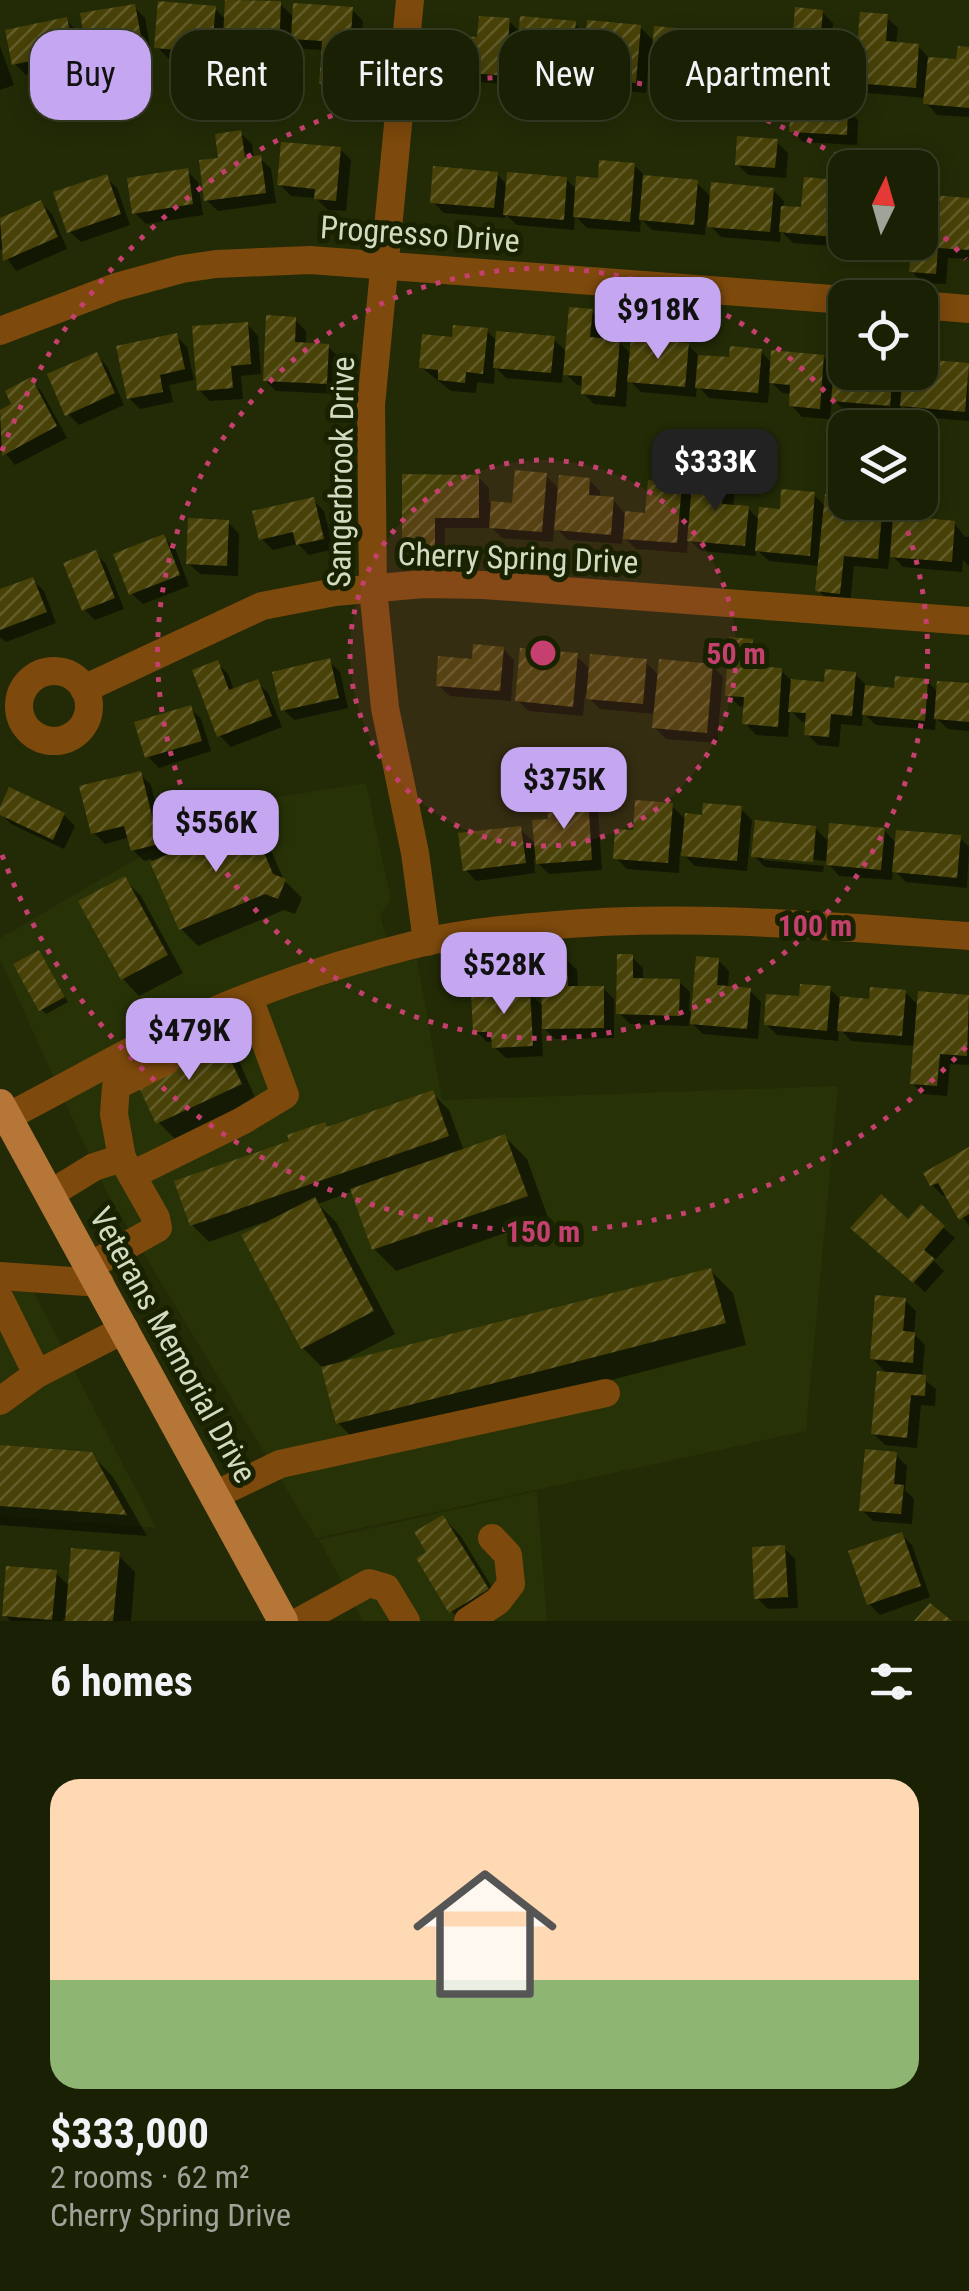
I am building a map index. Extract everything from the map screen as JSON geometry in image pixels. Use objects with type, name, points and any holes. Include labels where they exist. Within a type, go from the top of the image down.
[{"type":"main road","name":"Veterans Memorial Drive","points":[[3,1110],[283,1621]]},
{"type":"street","name":"Sangerbrook Drive","points":[[410,0],[371,404],[373,589],[385,708],[415,854],[427,942]]},
{"type":"street","name":"Progresso Drive","points":[[0,332],[116,287],[182,269],[310,260],[828,299]]},
{"type":"street","points":[[938,307],[969,309]]},
{"type":"street","name":"Cherry Spring Drive","points":[[84,689],[262,606],[423,584],[484,585],[969,620]]},
{"type":"street","points":[[3,1110],[249,998],[427,942],[500,930],[670,919],[969,936]]},
{"type":"street","points":[[50,1194],[94,1167],[127,1167],[242,1121],[284,1096],[249,998]]},
{"type":"street","points":[[0,1276],[95,1274],[158,1228],[127,1167],[114,1114],[116,1086],[166,1061],[158,1038]]},
{"type":"street","points":[[0,1299],[37,1374]]},
{"type":"street","points":[[0,1401],[37,1374],[125,1329]]},
{"type":"street","points":[[215,1495],[280,1464],[606,1393]]},
{"type":"street","points":[[468,1621],[498,1601],[512,1584],[508,1555],[492,1538]]},
{"type":"street","points":[[300,1621],[369,1584],[386,1588],[406,1621]]},
{"type":"shaded area","points":[[366,783],[391,900],[380,915],[393,964],[417,959],[442,1100],[838,1086],[806,1431],[316,1538],[105,1190],[0,959],[0,938],[229,805]]},
{"type":"shaded area","points":[[0,1288],[33,1291],[156,1528],[0,1516]]},
{"type":"shaded area","points":[[537,1491],[547,1621],[363,1621],[319,1540]]},
{"type":"building","points":[[225,0],[281,1],[280,30],[223,30]]},
{"type":"building","points":[[158,1],[216,6],[213,30],[171,30],[171,49],[154,48]]},
{"type":"building","points":[[293,3],[353,7],[351,30],[323,30],[323,84],[319,84],[322,41],[303,40],[303,30],[292,30]]},
{"type":"building","points":[[135,4],[140,30],[83,30],[80,13]]},
{"type":"building","points":[[795,7],[823,10],[821,30],[793,30]]},
{"type":"building","points":[[860,12],[888,14],[886,41],[919,44],[916,88],[866,84],[866,30],[858,30]]},
{"type":"building","points":[[479,16],[510,18],[509,30],[499,30],[499,75],[479,74]]},
{"type":"building","points":[[520,16],[576,21],[575,30],[519,30]]},
{"type":"building","points":[[67,17],[70,30],[30,30],[30,61],[12,65],[5,30]]},
{"type":"building","points":[[587,20],[641,25],[636,83],[630,82],[630,30],[586,30]]},
{"type":"building","points":[[654,26],[698,30],[654,30]]},
{"type":"building","points":[[958,46],[969,47],[969,108],[923,104],[928,57],[956,59]]},
{"type":"building","points":[[790,120],[848,120],[847,135],[789,132]]},
{"type":"building","points":[[241,130],[245,157],[261,155],[266,193],[204,201],[199,160],[218,158],[215,134]]},
{"type":"building","points":[[737,136],[778,139],[775,168],[735,165]]},
{"type":"building","points":[[281,142],[341,147],[336,201],[314,199],[315,189],[277,185]]},
{"type":"building","points":[[599,160],[635,163],[630,222],[573,217],[576,176],[598,178]]},
{"type":"building","points":[[433,166],[498,172],[494,208],[430,203]]},
{"type":"building","points":[[188,168],[193,204],[132,214],[127,178]]},
{"type":"building","points":[[507,172],[567,177],[564,220],[503,215]]},
{"type":"building","points":[[107,174],[121,214],[67,233],[53,192]]},
{"type":"building","points":[[643,175],[698,180],[694,225],[639,220]]},
{"type":"building","points":[[804,177],[828,179],[828,236],[779,232],[781,206],[801,207]]},
{"type":"building","points":[[711,182],[774,188],[770,232],[707,227]]},
{"type":"building","points":[[938,195],[969,198],[969,250],[938,248]]},
{"type":"building","points":[[41,200],[58,237],[3,261],[0,218]]},
{"type":"building","points":[[910,260],[937,260],[936,274],[909,272]]},
{"type":"building","points":[[569,307],[593,309],[590,337],[620,340],[615,397],[581,394],[582,376],[563,375]]},
{"type":"building","points":[[266,315],[296,317],[295,342],[329,344],[327,384],[263,381]]},
{"type":"building","points":[[248,322],[251,364],[231,366],[233,388],[197,391],[192,326]]},
{"type":"building","points":[[453,325],[488,328],[483,374],[466,372],[465,383],[438,380],[438,370],[419,368],[422,334],[452,337]]},
{"type":"building","points":[[496,331],[555,336],[551,373],[493,368]]},
{"type":"building","points":[[177,333],[185,369],[160,375],[163,392],[127,399],[116,346]]},
{"type":"building","points":[[631,338],[689,343],[685,387],[627,382]]},
{"type":"building","points":[[730,346],[762,349],[758,393],[695,388],[698,355],[729,357]]},
{"type":"building","points":[[771,350],[824,355],[820,409],[789,406],[790,385],[769,383]]},
{"type":"building","points":[[97,352],[115,393],[65,416],[47,374]]},
{"type":"building","points":[[938,360],[969,363],[965,412],[900,406],[901,390],[938,390]]},
{"type":"building","points":[[31,377],[57,426],[2,456],[0,410],[11,404],[5,391]]},
{"type":"building","points":[[832,390],[891,390],[890,406],[831,401]]},
{"type":"building","points":[[515,470],[547,473],[542,532],[489,528],[491,501],[512,503]]},
{"type":"building","points":[[402,474],[479,475],[479,518],[435,518],[435,556],[402,555]]},
{"type":"building","points":[[693,474],[725,477],[722,504],[749,506],[745,546],[687,541]]},
{"type":"building","points":[[559,475],[590,478],[589,495],[614,497],[611,535],[554,530]]},
{"type":"building","points":[[648,480],[682,483],[677,543],[623,539],[625,511],[645,513]]},
{"type":"building","points":[[781,489],[815,492],[810,556],[755,551],[759,507],[780,509]]},
{"type":"building","points":[[825,494],[828,494],[828,520],[881,520],[878,559],[844,556],[840,594],[815,591]]},
{"type":"building","points":[[314,497],[324,539],[296,545],[293,532],[259,540],[252,511]]},
{"type":"building","points":[[188,518],[229,520],[227,566],[186,564]]},
{"type":"building","points":[[893,520],[955,521],[952,562],[890,557]]},
{"type":"building","points":[[164,534],[180,575],[129,595],[113,554]]},
{"type":"building","points":[[96,550],[115,598],[82,611],[63,563]]},
{"type":"building","points":[[33,577],[47,612],[0,630],[0,589]]},
{"type":"building","points":[[729,637],[753,639],[751,666],[782,668],[778,727],[742,724],[744,697],[725,696]]},
{"type":"building","points":[[473,644],[504,647],[500,691],[436,686],[438,656],[472,659]]},
{"type":"building","points":[[520,648],[578,653],[573,707],[515,701]]},
{"type":"building","points":[[590,654],[647,659],[643,704],[586,699]]},
{"type":"building","points":[[330,658],[339,698],[281,711],[272,672]]},
{"type":"building","points":[[659,659],[713,664],[707,733],[652,728]]},
{"type":"building","points":[[218,660],[229,690],[258,679],[272,716],[217,737],[192,670]]},
{"type":"building","points":[[825,669],[856,672],[852,716],[831,714],[829,737],[804,735],[806,713],[788,712],[791,679],[824,682]]},
{"type":"building","points":[[895,676],[928,679],[925,721],[862,715],[865,685],[894,688]]},
{"type":"building","points":[[937,681],[969,683],[969,722],[934,719]]},
{"type":"building","points":[[191,705],[202,741],[145,758],[134,722]]},
{"type":"building","points":[[141,771],[159,844],[131,851],[124,826],[91,834],[79,786]]},
{"type":"building","points":[[9,787],[65,813],[53,840],[0,815]]},
{"type":"building","points":[[588,797],[592,860],[536,864],[532,820],[548,819],[547,799]]},
{"type":"building","points":[[635,800],[673,803],[668,863],[613,859],[615,829],[633,830]]},
{"type":"building","points":[[703,803],[742,806],[737,861],[681,856],[685,813],[702,815]]},
{"type":"building","points":[[250,819],[273,874],[286,879],[278,899],[265,894],[179,930],[150,862]]},
{"type":"building","points":[[755,820],[816,826],[813,862],[751,857]]},
{"type":"building","points":[[829,823],[885,828],[881,870],[826,865]]},
{"type":"building","points":[[521,826],[526,863],[463,871],[458,833]]},
{"type":"building","points":[[896,830],[961,835],[957,878],[892,872]]},
{"type":"building","points":[[125,876],[168,955],[121,980],[78,901]]},
{"type":"building","points":[[39,950],[65,997],[39,1011],[13,964]]},
{"type":"building","points":[[617,954],[633,954],[633,978],[680,979],[679,1016],[616,1014]]},
{"type":"building","points":[[567,956],[568,986],[604,986],[604,1028],[542,1029],[541,957]]},
{"type":"building","points":[[696,956],[719,958],[717,985],[751,988],[747,1029],[690,1024]]},
{"type":"building","points":[[800,984],[831,986],[827,1031],[764,1025],[766,994],[799,996]]},
{"type":"building","points":[[870,987],[906,990],[902,1036],[837,1031],[840,996],[869,999]]},
{"type":"building","points":[[530,989],[533,1046],[492,1048],[491,1032],[473,1032],[471,992]]},
{"type":"building","points":[[918,991],[969,995],[967,1056],[940,1054],[937,1086],[910,1084]]},
{"type":"building","points":[[222,1042],[242,1084],[156,1124],[136,1081]]},
{"type":"building","points":[[433,1090],[449,1136],[190,1226],[174,1181],[289,1141],[287,1135],[325,1122],[327,1127]]},
{"type":"building","points":[[505,1134],[528,1196],[372,1250],[350,1189]]},
{"type":"building","points":[[969,1147],[969,1214],[959,1220],[938,1183],[930,1186],[923,1173]]},
{"type":"building","points":[[881,1194],[908,1219],[921,1204],[945,1226],[924,1250],[935,1259],[913,1283],[850,1228]]},
{"type":"building","points":[[315,1197],[374,1311],[301,1349],[241,1235]]},
{"type":"building","points":[[711,1268],[726,1323],[336,1424],[321,1367]]},
{"type":"building","points":[[875,1295],[906,1298],[903,1331],[915,1332],[913,1363],[870,1359]]},
{"type":"building","points":[[877,1371],[926,1375],[925,1396],[911,1395],[907,1438],[871,1434]]},
{"type":"building","points":[[0,1445],[92,1452],[127,1515],[0,1506]]},
{"type":"building","points":[[865,1449],[897,1452],[894,1484],[904,1485],[901,1514],[859,1511]]},
{"type":"building","points":[[443,1515],[489,1589],[449,1613],[416,1558],[426,1552],[414,1532]]},
{"type":"building","points":[[902,1532],[921,1586],[867,1605],[848,1551]]},
{"type":"building","points":[[785,1545],[788,1597],[754,1599],[752,1547]]},
{"type":"building","points":[[71,1548],[120,1552],[113,1621],[65,1621]]},
{"type":"building","points":[[6,1566],[57,1570],[52,1620],[2,1616]]},
{"type":"building","points":[[930,1603],[952,1621],[914,1621]]}]
